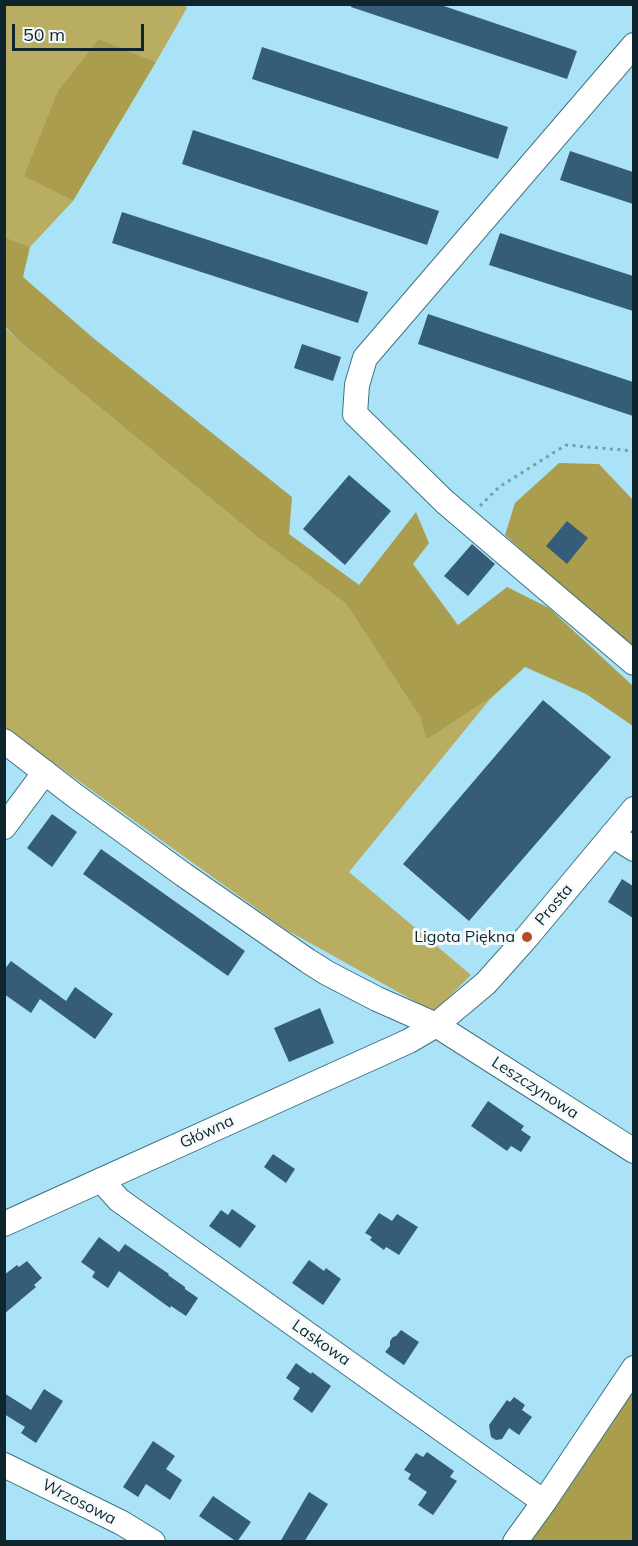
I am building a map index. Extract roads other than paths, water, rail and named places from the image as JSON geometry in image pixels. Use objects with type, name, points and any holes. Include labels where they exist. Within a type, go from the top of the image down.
[{"type":"street","points":[[633,45],[365,358],[357,385],[355,414],[445,502],[633,663]]},
{"type":"street","name":"Leszczynowa","points":[[4,741],[184,874],[317,967],[377,999],[436,1025],[633,1151]]},
{"type":"street","points":[[4,827],[45,772]]},
{"type":"street","name":"Prosta","points":[[409,1041],[436,1025],[486,982],[527,937],[633,809]]},
{"type":"street","points":[[612,835],[633,849]]},
{"type":"street","name":"Główna","points":[[4,1224],[409,1041]]},
{"type":"street","name":"Laskowa","points":[[102,1180],[119,1200],[544,1502]]},
{"type":"street","points":[[515,1542],[633,1368]]},
{"type":"street","name":"Wrzosowa","points":[[4,1465],[122,1523],[153,1542]]},
{"type":"place","name":"Ligota Piękna","points":[[527,937]]}]
